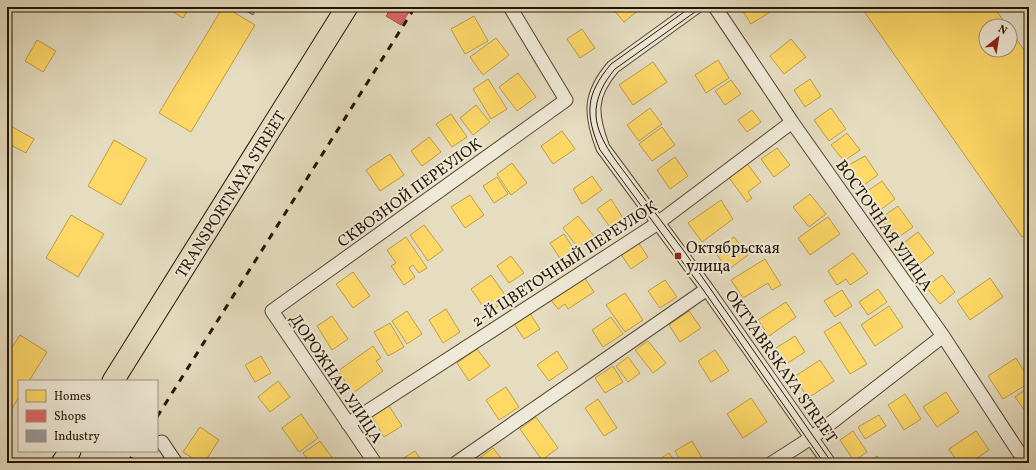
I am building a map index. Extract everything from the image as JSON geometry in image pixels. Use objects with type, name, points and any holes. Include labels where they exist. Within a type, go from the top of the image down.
[{"type":"main road","name":"TRANSPORTNAYA STREET","points":[[114,380],[347,7]]},
{"type":"main road","points":[[62,463],[69,452]]},
{"type":"street","name":"СКВОЗНОЙ ПЕРЕУЛОК","points":[[272,311],[566,100],[510,7]]},
{"type":"street","name":"OKTYABRSKAYA STREET","points":[[696,7],[613,66],[604,78],[594,100],[593,116],[596,131],[603,148],[707,289],[828,463]]},
{"type":"street","name":"ВОСТОЧНАЯ УЛИЦА","points":[[715,7],[792,122],[943,336],[1026,463]]},
{"type":"street","name":"2-Й ЦВЕТОЧНЫЙ ПЕРЕУЛОК","points":[[348,424],[658,223],[792,122]]},
{"type":"street","points":[[456,463],[707,289]]},
{"type":"street","name":"ДОРОЖНАЯ УЛИЦА","points":[[272,311],[374,463]]},
{"type":"street","points":[[772,463],[812,438],[943,336]]},
{"type":"street","points":[[162,442],[176,463]]},
{"type":"building: Homes","points":[[165,7],[190,7],[183,18]]},
{"type":"building: Homes","points":[[223,7],[255,25],[191,132],[159,113]]},
{"type":"building: Homes","points":[[611,7],[639,7],[640,9],[624,22]]},
{"type":"building: Homes","points":[[740,7],[767,7],[770,12],[751,24]]},
{"type":"building: Homes","points":[[861,7],[994,7],[1002,18],[978,18],[978,58],[1018,58],[1018,41],[1029,57],[1029,232],[1022,237]]},
{"type":"building: Homes","points":[[474,16],[488,41],[465,54],[451,29]]},
{"type":"building: Homes","points":[[582,29],[595,48],[580,58],[567,39]]},
{"type":"building: Homes","points":[[496,38],[509,55],[483,75],[470,57]]},
{"type":"building: Homes","points":[[791,39],[806,57],[784,74],[770,56]]},
{"type":"building: Homes","points":[[37,40],[56,51],[43,72],[25,61]]},
{"type":"building: Homes","points":[[718,60],[729,78],[706,93],[695,75]]},
{"type":"building: Homes","points":[[653,62],[667,82],[633,105],[619,85]]},
{"type":"building: Homes","points":[[518,73],[536,97],[517,111],[499,87]]},
{"type":"building: Homes","points":[[488,79],[507,109],[491,119],[473,89]]},
{"type":"building: Homes","points":[[810,79],[821,96],[805,107],[794,90]]},
{"type":"building: Homes","points":[[731,80],[741,94],[725,105],[715,91]]},
{"type":"building: Homes","points":[[476,105],[490,122],[473,135],[460,118]]},
{"type":"building: Homes","points":[[650,108],[662,124],[639,141],[627,125]]},
{"type":"building: Homes","points":[[831,108],[846,129],[829,141],[814,120]]},
{"type":"building: Homes","points":[[752,110],[761,122],[747,132],[738,120]]},
{"type":"building: Homes","points":[[451,114],[467,137],[452,147],[436,124]]},
{"type":"building: Homes","points":[[7,124],[34,139],[26,153],[7,143]]},
{"type":"building: Homes","points":[[662,127],[675,145],[652,161],[639,144]]},
{"type":"building: Homes","points":[[562,131],[575,149],[553,164],[541,146]]},
{"type":"building: Homes","points":[[847,133],[860,150],[844,161],[831,145]]},
{"type":"building: Homes","points":[[429,137],[441,152],[422,166],[411,151]]},
{"type":"building: Homes","points":[[114,140],[147,159],[121,205],[88,186]]},
{"type":"building: Homes","points":[[777,148],[790,165],[774,177],[761,159]]},
{"type":"building: Homes","points":[[390,154],[404,175],[380,191],[366,170]]},
{"type":"building: Homes","points":[[865,156],[878,175],[861,187],[847,166]]},
{"type":"building: Homes","points":[[675,157],[688,176],[670,189],[657,170]]},
{"type":"building: Homes","points":[[745,161],[761,182],[748,192],[752,198],[747,202],[727,175]]},
{"type":"building: Homes","points":[[512,163],[527,183],[511,195],[497,174]]},
{"type":"building: Homes","points":[[592,176],[602,190],[582,204],[573,189]]},
{"type":"building: Homes","points":[[497,177],[508,194],[494,203],[483,186]]},
{"type":"building: Homes","points":[[882,181],[895,199],[879,211],[866,192]]},
{"type":"building: Homes","points":[[810,194],[826,214],[809,227],[793,207]]},
{"type":"building: Homes","points":[[470,195],[484,215],[465,228],[451,207]]},
{"type":"building: Homes","points":[[611,199],[623,218],[610,227],[597,209]]},
{"type":"building: Homes","points":[[721,200],[733,219],[702,242],[688,223]]},
{"type":"building: Homes","points":[[898,206],[913,227],[896,239],[881,218]]},
{"type":"building: Homes","points":[[71,215],[104,234],[78,277],[46,258]]},
{"type":"building: Homes","points":[[578,216],[594,236],[578,248],[563,228]]},
{"type":"building: Homes","points":[[828,217],[840,234],[810,255],[798,238]]},
{"type":"building: Homes","points":[[424,225],[443,250],[428,261],[410,235]]},
{"type":"building: Homes","points":[[918,232],[934,253],[917,266],[901,245]]},
{"type":"building: Homes","points":[[564,234],[575,251],[561,260],[550,243]]},
{"type":"building: Homes","points":[[406,237],[427,268],[419,273],[413,265],[409,268],[415,277],[404,285],[391,266],[396,263],[387,250]]},
{"type":"building: Homes","points":[[734,237],[748,255],[728,270],[715,252]]},
{"type":"building: Homes","points":[[637,241],[648,257],[631,269],[620,253]]},
{"type":"building: Homes","points":[[853,253],[868,273],[850,285],[846,279],[837,285],[828,271]]},
{"type":"building: Homes","points":[[511,256],[524,273],[509,283],[497,266]]},
{"type":"building: Homes","points":[[765,259],[781,285],[772,290],[768,283],[743,298],[731,280]]},
{"type":"building: Homes","points":[[353,272],[370,296],[353,308],[336,284]]},
{"type":"building: Homes","points":[[491,275],[508,299],[488,313],[471,289]]},
{"type":"building: Homes","points":[[942,275],[955,292],[940,304],[926,287]]},
{"type":"building: Homes","points":[[584,277],[594,292],[568,309],[565,304],[558,309],[551,300]]},
{"type":"building: Homes","points":[[990,278],[1003,297],[970,320],[957,301]]},
{"type":"building: Homes","points":[[665,280],[677,297],[660,308],[648,291]]},
{"type":"building: Homes","points":[[878,289],[887,302],[868,315],[859,302]]},
{"type":"building: Homes","points":[[842,290],[852,306],[835,317],[824,301]]},
{"type":"building: Homes","points":[[625,293],[643,320],[625,332],[606,305]]},
{"type":"building: Homes","points":[[786,302],[796,317],[769,336],[758,320]]},
{"type":"building: Homes","points":[[889,306],[903,327],[875,346],[861,325]]},
{"type":"building: Homes","points":[[446,309],[460,332],[443,343],[429,320]]},
{"type":"building: Homes","points":[[407,311],[422,334],[407,344],[392,321]]},
{"type":"building: Homes","points":[[689,311],[701,328],[680,342],[669,325]]},
{"type":"building: Homes","points":[[529,312],[540,329],[524,339],[513,322]]},
{"type":"building: Homes","points":[[332,316],[348,339],[332,350],[317,326]]},
{"type":"building: Homes","points":[[611,317],[623,334],[603,347],[592,330]]},
{"type":"building: Homes","points":[[840,322],[867,364],[850,374],[824,332]]},
{"type":"building: Homes","points":[[390,323],[404,347],[388,356],[374,332]]},
{"type":"building: Homes","points":[[20,335],[47,352],[30,380],[18,380],[18,399],[7,417],[7,355]]},
{"type":"building: Homes","points":[[795,336],[805,352],[786,364],[776,348]]},
{"type":"building: Homes","points":[[648,341],[666,363],[653,373],[635,350]]},
{"type":"building: Homes","points":[[373,346],[381,358],[376,361],[383,371],[353,393],[338,371]]},
{"type":"building: Homes","points":[[477,349],[490,366],[469,381],[457,363]]},
{"type":"building: Homes","points":[[715,350],[729,371],[711,382],[698,361]]},
{"type":"building: Homes","points":[[557,351],[568,368],[549,381],[537,365]]},
{"type":"building: Homes","points":[[261,356],[271,373],[255,382],[245,365]]},
{"type":"building: Homes","points":[[628,357],[640,373],[628,382],[616,366]]},
{"type":"building: Homes","points":[[1016,358],[1029,379],[1029,383],[1003,399],[988,376]]},
{"type":"building: Homes","points":[[820,360],[834,381],[808,398],[794,377]]},
{"type":"building: Homes","points":[[613,366],[623,382],[605,393],[595,378]]},
{"type":"building: Homes","points":[[278,381],[290,397],[270,412],[258,397]]},
{"type":"building: Homes","points":[[506,387],[519,407],[499,420],[486,400]]},
{"type":"building: Homes","points":[[1029,387],[1029,408],[1025,411],[1015,397]]},
{"type":"building: Homes","points":[[946,392],[959,412],[937,427],[923,407]]},
{"type":"building: Homes","points":[[905,394],[921,419],[904,430],[888,405]]},
{"type":"building: Homes","points":[[751,398],[767,422],[743,438],[727,414]]},
{"type":"building: Homes","points":[[598,399],[617,428],[604,436],[585,408]]},
{"type":"building: Homes","points":[[389,406],[402,426],[384,437],[372,417]]},
{"type":"building: Homes","points":[[301,414],[318,438],[299,452],[282,428]]},
{"type":"building: Homes","points":[[879,415],[886,426],[865,439],[858,427]]},
{"type":"building: Homes","points":[[536,417],[558,448],[542,460],[520,429]]},
{"type":"building: Homes","points":[[200,427],[219,440],[204,463],[200,463],[183,452]]},
{"type":"building: Homes","points":[[853,431],[867,452],[854,461],[840,440]]},
{"type":"building: Homes","points":[[976,431],[989,450],[970,463],[958,463],[949,449]]},
{"type":"building: Homes","points":[[320,441],[334,460],[329,463],[310,463],[303,453]]},
{"type":"building: Homes","points":[[692,441],[705,463],[682,463],[675,451]]},
{"type":"building: Homes","points":[[493,448],[505,463],[473,463]]},
{"type":"building: Homes","points":[[415,451],[423,463],[401,463],[399,461]]},
{"type":"building: Homes","points":[[669,453],[676,463],[655,463],[655,462]]},
{"type":"building: Homes","points":[[877,456],[881,463],[865,463]]},
{"type":"building: Shops","points":[[392,7],[412,7],[401,25],[386,16]]},
{"type":"building: Industry","points":[[239,7],[257,7],[253,15]]},
{"type":"tram line","points":[[691,7],[611,64],[602,75],[596,85],[590,105],[590,115],[595,137],[600,150],[704,291],[824,463]]},
{"type":"tram line","points":[[702,7],[615,69],[607,79],[597,103],[596,116],[598,126],[610,153],[684,251],[832,463]]},
{"type":"railway","points":[[158,415],[415,7]]},
{"type":"railway","points":[[128,463],[134,452]]},
{"type":"place","name":"Октябрьская улица","points":[[678,256]]}]
